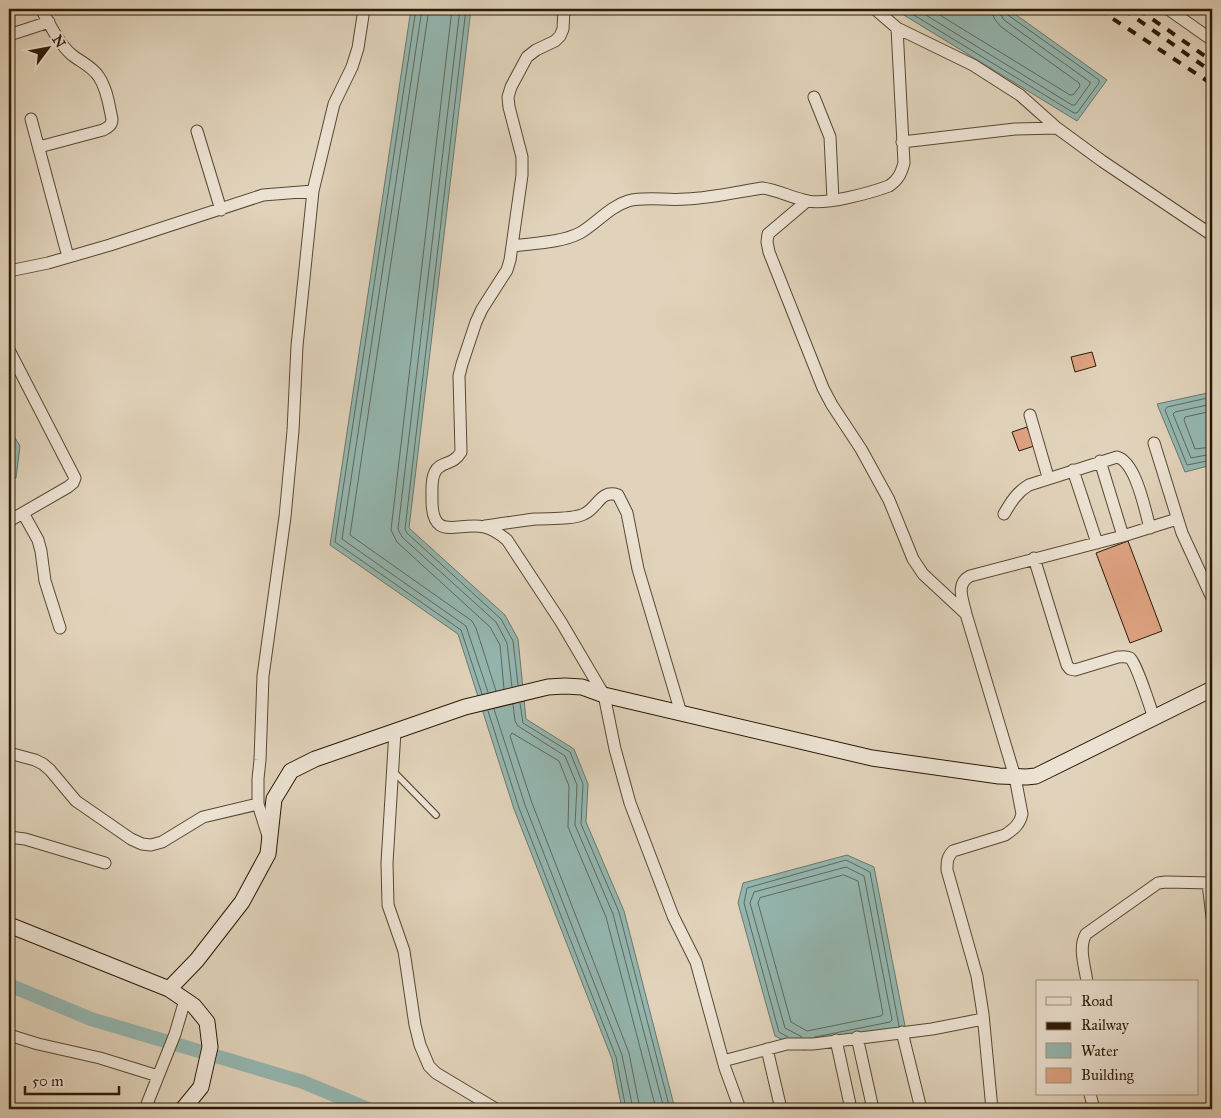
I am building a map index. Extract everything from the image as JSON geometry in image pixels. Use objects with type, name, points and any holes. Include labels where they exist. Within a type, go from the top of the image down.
[{"type":"main road","points":[[169,989],[197,960],[242,902],[268,854],[274,799],[291,771],[315,759],[465,707],[548,687],[582,687],[604,695],[872,758],[1015,777],[1036,776],[1212,689]]},
{"type":"main road","points":[[9,925],[169,989],[194,1006],[207,1022],[210,1047],[201,1087],[183,1109]]},
{"type":"street","points":[[39,147],[103,130],[112,123],[104,87],[99,77],[93,70],[72,55],[62,44],[41,9]]},
{"type":"street","points":[[269,840],[258,804],[263,676],[286,507],[293,431],[297,346],[313,191],[334,104],[352,67],[358,48],[364,9]]},
{"type":"street","points":[[564,9],[564,29],[560,36],[555,41],[536,50],[527,57],[511,87],[508,97],[522,157],[522,175],[512,246],[507,270],[482,309],[462,364],[459,376],[461,452],[454,461],[437,468],[432,480],[432,509],[438,524],[446,527],[482,527],[534,519],[578,516],[585,514],[604,495],[611,493],[618,495],[627,513],[638,569],[681,713]]},
{"type":"street","points":[[875,9],[897,28],[973,65],[1001,82],[1027,100],[1057,128],[1102,161],[1212,234]]},
{"type":"street","points":[[1168,9],[1212,40]]},
{"type":"street","points":[[9,34],[49,22]]},
{"type":"street","points":[[512,246],[560,240],[574,236],[595,223],[610,210],[631,201],[645,199],[684,200],[762,188],[773,189],[807,201],[817,202],[882,189],[896,181],[902,173],[904,163],[897,28]]},
{"type":"street","points":[[814,97],[830,137],[833,200]]},
{"type":"street","points":[[31,119],[68,257]]},
{"type":"street","points":[[902,142],[1014,129],[1057,128]]},
{"type":"street","points":[[198,131],[221,210]]},
{"type":"street","points":[[9,271],[68,257],[264,196],[313,191]]},
{"type":"street","points":[[807,201],[768,234],[769,252],[823,388],[861,449],[889,500],[913,559],[923,574],[966,614]]},
{"type":"street","points":[[9,350],[75,478],[68,487],[9,521]]},
{"type":"street","points":[[1030,415],[1048,478]]},
{"type":"street","points":[[1154,443],[1177,519],[1189,550],[1212,598]]},
{"type":"street","points":[[1004,514],[1020,490],[1029,485],[1117,457],[1123,459],[1132,471],[1150,528]]},
{"type":"street","points":[[1100,462],[1123,536]]},
{"type":"street","points":[[1073,470],[1097,542]]},
{"type":"street","points":[[23,513],[38,540],[48,590],[60,628]]},
{"type":"street","points":[[992,1109],[977,976],[947,870],[947,861],[953,851],[1006,835],[1017,826],[1022,814],[1015,777],[966,614],[961,589],[964,579],[1034,558],[1123,536],[1177,519]]},
{"type":"street","points":[[482,527],[499,533],[507,540],[561,622],[604,695],[615,749],[630,802],[673,916],[696,962],[723,1061],[740,1109]]},
{"type":"street","points":[[1034,558],[1067,665],[1070,669],[1075,670],[1118,657],[1124,656],[1129,658],[1136,667],[1154,718]]},
{"type":"street","points":[[394,731],[387,863],[388,905],[404,951],[415,1025],[420,1045],[430,1066],[436,1073],[496,1109]]},
{"type":"street","points":[[9,753],[43,764],[76,800],[131,839],[142,844],[151,845],[162,842],[203,817],[258,804]]},
{"type":"street","points":[[9,837],[25,839],[105,862]]},
{"type":"street","points":[[1087,980],[1082,950],[1082,940],[1086,934],[1158,883],[1210,883],[1212,917]]},
{"type":"street","points":[[145,1109],[175,1034],[185,1000]]},
{"type":"street","points":[[723,1061],[786,1044],[813,1044],[932,1029],[983,1019]]},
{"type":"street","points":[[902,1032],[921,1109]]},
{"type":"street","points":[[9,1035],[38,1044],[100,1058],[158,1076]]},
{"type":"street","points":[[857,1037],[873,1109]]},
{"type":"street","points":[[836,1040],[851,1109]]},
{"type":"street","points":[[767,1049],[781,1109]]},
{"type":"street","points":[[1091,1096],[1094,1109]]},
{"type":"lane","points":[[392,770],[436,815]]},
{"type":"water","points":[[411,9],[471,9],[409,528],[505,615],[518,639],[526,719],[574,749],[588,784],[586,822],[624,911],[675,1109],[622,1109],[612,1059],[514,809],[458,634],[330,545]]},
{"type":"water","points":[[894,9],[1008,9],[1107,80],[1077,121]]},
{"type":"water","points":[[1212,392],[1212,465],[1185,472],[1157,404]]},
{"type":"water","points":[[9,428],[20,446],[16,478],[9,483]]},
{"type":"water","points":[[847,855],[874,867],[906,1031],[804,1050],[775,1036],[738,903],[743,883]]},
{"type":"building","points":[[1092,352],[1096,366],[1075,372],[1071,357]]},
{"type":"building","points":[[1027,427],[1034,446],[1019,451],[1012,432]]},
{"type":"building","points":[[1128,541],[1162,631],[1130,643],[1096,553]]},
{"type":"waterway","points":[[9,985],[91,1019],[303,1082],[368,1109]]},
{"type":"railway","points":[[1098,9],[1212,84]]},
{"type":"railway","points":[[1123,9],[1212,72]]},
{"type":"railway","points":[[1138,9],[1212,61]]}]
